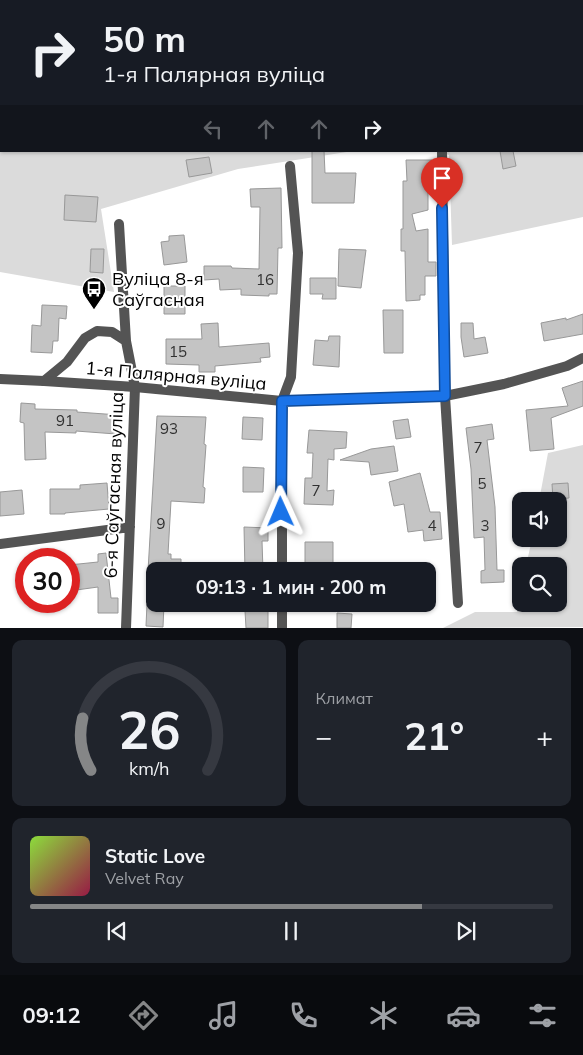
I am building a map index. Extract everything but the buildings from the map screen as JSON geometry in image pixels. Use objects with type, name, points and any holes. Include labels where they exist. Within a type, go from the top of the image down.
[{"type":"street","points":[[442,152],[445,396],[458,603]]},
{"type":"street","points":[[282,562],[282,401],[291,377],[298,253],[290,166]]},
{"type":"street","name":"6-я Саўгасная вуліца","points":[[119,224],[126,341],[135,387],[126,628]]},
{"type":"street","points":[[44,381],[68,362],[85,338],[97,331],[112,332],[126,341]]},
{"type":"street","name":"1-я Палярная вуліца","points":[[0,379],[135,387],[282,401],[445,396],[504,384],[566,366],[583,358]]},
{"type":"street","points":[[0,544],[130,527]]},
{"type":"street","points":[[282,612],[282,628]]},
{"type":"shaded area","points":[[0,152],[347,152],[238,169],[101,209],[114,292],[0,272]]},
{"type":"shaded area","points":[[438,152],[583,152],[583,217],[452,245],[449,155]]},
{"type":"shaded area","points":[[583,445],[583,627],[443,628],[475,612],[567,612],[567,557],[528,557],[530,547],[567,547],[567,492],[541,492],[548,453]]},
{"type":"place","name":"Вуліца 8-я Саўгасная","points":[[94,310]]},
{"type":"route","points":[[281,512],[282,401],[445,396],[442,208]]}]
